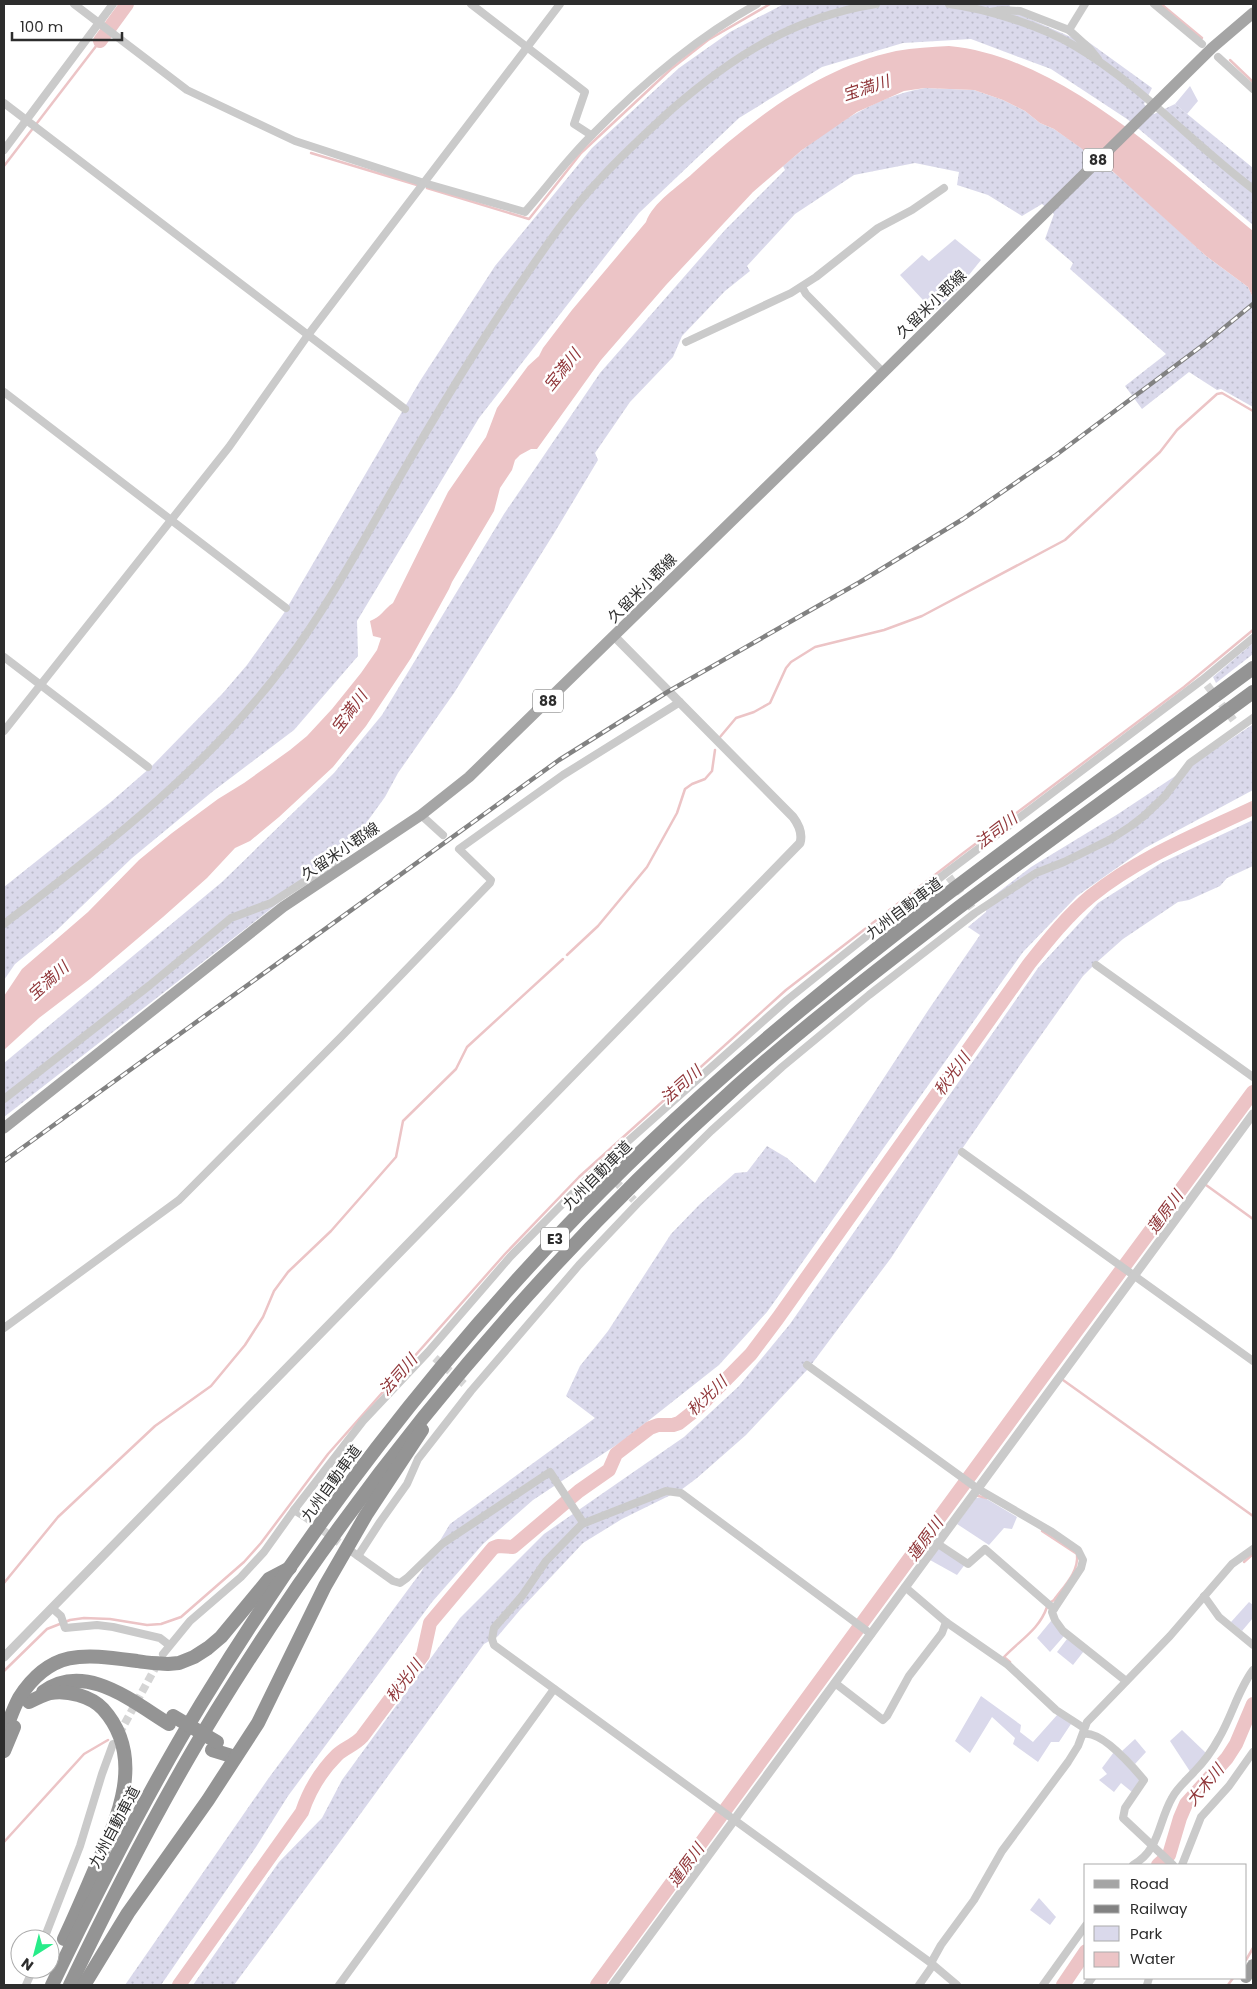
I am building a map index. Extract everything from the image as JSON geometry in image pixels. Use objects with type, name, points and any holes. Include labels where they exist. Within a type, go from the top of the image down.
[{"type":"highway","name":"九州自動車道","points":[[52,1985],[119,1849],[162,1770],[207,1694],[291,1568],[392,1428],[446,1362],[552,1243],[665,1130],[724,1075],[791,1018],[883,944],[1253,668]]},
{"type":"highway","name":"E3","points":[[70,1985],[134,1857],[216,1711],[316,1559],[407,1437],[462,1378],[564,1254],[703,1117],[802,1030],[1016,865],[1253,692]]},
{"type":"highway","points":[[84,1985],[128,1913],[208,1800],[258,1723],[325,1586],[361,1523],[462,1378]]},
{"type":"highway","points":[[4,1734],[18,1699],[34,1678],[45,1669],[62,1660],[82,1656],[97,1655],[168,1664],[179,1663],[194,1657],[221,1637],[268,1579],[291,1568]]},
{"type":"highway","points":[[10,1719],[23,1700],[42,1682],[69,1672],[92,1674],[117,1683],[171,1720]]},
{"type":"highway","points":[[4,1751],[15,1724],[29,1702],[52,1685],[72,1681],[91,1682],[112,1689],[235,1757]]},
{"type":"highway","points":[[29,1702],[49,1693],[67,1693],[84,1696],[99,1705],[117,1729],[123,1743],[125,1762],[121,1802],[110,1836],[44,1985]]},
{"type":"main road","name":"久留米小郡線","points":[[4,1128],[283,907],[421,815],[469,777],[1212,48],[1253,13]]},
{"type":"street","points":[[74,4],[188,90],[296,141],[424,183],[525,212],[591,135],[678,57],[704,36],[758,4]]},
{"type":"street","points":[[4,150],[28,121],[114,4]]},
{"type":"street","points":[[471,4],[585,92],[574,124],[591,135]]},
{"type":"street","points":[[4,731],[230,447],[308,335],[560,4]]},
{"type":"street","points":[[4,924],[163,797],[216,745],[264,691],[310,628],[448,396],[498,316],[544,250],[599,179],[683,100],[746,52],[800,24],[838,12],[876,4]]},
{"type":"street","points":[[949,4],[988,12],[1049,32],[1075,46],[1102,65],[1253,189]]},
{"type":"street","points":[[1069,30],[1085,4]]},
{"type":"street","points":[[1154,4],[1202,44]]},
{"type":"street","points":[[988,12],[1002,10],[1020,11],[1069,30],[1090,49],[1102,65]]},
{"type":"street","points":[[1218,57],[1253,89]]},
{"type":"street","points":[[4,103],[405,409]]},
{"type":"street","points":[[686,342],[733,322],[802,287],[878,228],[912,210],[944,188]]},
{"type":"street","points":[[802,287],[816,304],[883,372]]},
{"type":"street","points":[[4,392],[286,608]]},
{"type":"street","points":[[4,1657],[800,843],[801,831],[794,817],[614,636]]},
{"type":"street","points":[[164,1654],[169,1645],[190,1621],[241,1577],[264,1552],[363,1421],[432,1355],[510,1257],[603,1169],[787,1000],[947,875],[1205,683],[1253,638]]},
{"type":"street","points":[[4,658],[148,768]]},
{"type":"street","points":[[4,1328],[180,1200],[490,883],[491,880],[459,849],[563,775],[680,702]]},
{"type":"street","points":[[358,1556],[407,1484],[418,1459],[471,1391],[579,1265],[636,1202],[710,1131],[782,1067],[974,911],[1036,873],[1064,862],[1111,839],[1131,826],[1165,796],[1190,763],[1237,725],[1253,718]]},
{"type":"street","points":[[421,815],[443,835]]},
{"type":"street","points":[[4,1099],[150,985],[231,918],[271,903],[333,863],[346,865]]},
{"type":"street","points":[[1096,965],[1253,1077]]},
{"type":"street","points":[[613,1985],[1253,1114]]},
{"type":"street","points":[[962,1152],[1253,1361]]},
{"type":"street","points":[[807,1365],[978,1489],[1052,1532],[1078,1550],[1083,1560],[1081,1568],[1052,1612],[1063,1631],[1126,1681]]},
{"type":"street","points":[[462,1378],[471,1391]]},
{"type":"street","points":[[351,1551],[393,1581],[400,1583],[442,1544],[550,1472],[581,1521]]},
{"type":"street","points":[[871,1634],[681,1493],[666,1491],[581,1521],[546,1561],[522,1596],[494,1628],[492,1639],[494,1645],[932,1964],[957,1985]]},
{"type":"street","points":[[294,1510],[304,1516]]},
{"type":"street","points":[[938,1544],[968,1564],[985,1549],[1054,1609]]},
{"type":"street","points":[[919,1985],[932,1964],[940,1945],[974,1900],[1002,1852],[1068,1762],[1087,1722],[1170,1636],[1232,1564],[1253,1549]]},
{"type":"street","points":[[905,1587],[946,1622],[1008,1665],[1056,1710],[1084,1731],[1094,1734],[1110,1746],[1144,1780],[1125,1808],[1123,1818],[1172,1864]]},
{"type":"street","points":[[1204,1596],[1219,1617],[1253,1645]]},
{"type":"street","points":[[52,1608],[61,1616],[65,1628],[97,1624],[155,1636],[169,1645]]},
{"type":"street","points":[[835,1683],[883,1720],[888,1716],[909,1676],[942,1633],[946,1622]]},
{"type":"street","points":[[1134,1864],[1140,1861],[1153,1847],[1169,1803],[1176,1790],[1203,1762],[1220,1737],[1243,1685],[1253,1670]]},
{"type":"street","points":[[338,1985],[554,1689]]},
{"type":"street","points":[[48,1929],[80,1846],[113,1744]]},
{"type":"street","points":[[1182,1864],[1201,1817],[1229,1786],[1253,1752]]},
{"type":"street","points":[[1043,1985],[1084,1928]]},
{"type":"green space","points":[[784,4],[1009,4],[1012,11],[1073,38],[1087,41],[1152,88],[1144,104],[1154,114],[1175,104],[1253,168],[1253,225],[1127,119],[1051,69],[971,39],[903,43],[822,67],[739,118],[639,213],[479,418],[357,621],[358,656],[294,730],[212,792],[132,858],[57,930],[15,964],[4,980],[4,887],[112,801],[151,767],[223,693],[247,665],[284,613],[420,381],[495,266],[592,148],[679,68],[730,32]]},
{"type":"green space","points":[[1190,86],[1198,101],[1187,114],[1175,104]]},
{"type":"green space","points":[[925,88],[974,90],[1003,100],[1025,111],[1040,123],[1054,129],[1083,149],[1126,182],[1206,256],[1248,287],[1253,298],[1253,407],[1221,389],[1217,390],[1189,372],[1142,409],[1125,386],[1166,354],[1070,269],[1073,263],[1045,239],[1054,214],[1042,204],[1022,216],[988,195],[957,185],[959,172],[915,163],[854,175],[795,214],[747,266],[750,271],[725,291],[682,336],[673,357],[630,402],[595,453],[598,460],[454,693],[356,837],[359,845],[277,904],[4,1117],[4,1063],[222,882],[334,773],[382,715],[504,514],[600,373],[725,230],[785,170],[783,166],[815,140],[867,107],[905,92]]},
{"type":"green space","points":[[955,239],[981,260],[956,291],[934,312],[900,275],[922,255],[929,261]]},
{"type":"green space","points":[[1253,643],[1253,654],[1216,683],[1213,677]]},
{"type":"green space","points":[[1252,725],[1253,790],[1145,848],[1077,896],[1023,952],[767,1312],[719,1365],[624,1440],[533,1500],[483,1544],[432,1602],[288,1796],[256,1847],[161,1985],[125,1985],[268,1779],[421,1572],[450,1524],[595,1418],[566,1396],[580,1366],[608,1331],[671,1234],[700,1204],[735,1173],[747,1172],[767,1146],[787,1158],[815,1183],[980,935],[968,927],[986,912],[987,901],[1031,867],[1118,814]]},
{"type":"green space","points":[[1253,820],[1253,866],[1227,878],[1220,886],[1189,900],[1178,902],[1123,939],[1083,976],[962,1149],[891,1258],[808,1369],[746,1435],[697,1478],[681,1490],[622,1519],[583,1543],[498,1636],[484,1644],[234,1985],[193,1985],[279,1862],[322,1818],[342,1780],[460,1618],[544,1534],[684,1437],[739,1386],[790,1324],[1038,968],[1098,903],[1161,863]]},
{"type":"green space","points":[[976,1498],[985,1498],[1017,1517],[1012,1529],[1004,1528],[989,1545],[957,1524]]},
{"type":"green space","points":[[939,1547],[966,1563],[957,1575],[930,1560]]},
{"type":"green space","points":[[1249,1602],[1253,1605],[1253,1618],[1242,1631],[1231,1622]]},
{"type":"green space","points":[[1051,1621],[1064,1636],[1050,1652],[1037,1638]]},
{"type":"green space","points":[[1067,1639],[1084,1651],[1073,1665],[1057,1652]]},
{"type":"green space","points":[[981,1696],[1021,1725],[1020,1732],[1033,1742],[1058,1714],[1071,1724],[1059,1742],[1051,1742],[1038,1762],[1013,1744],[1015,1738],[992,1717],[970,1753],[955,1741]]},
{"type":"green space","points":[[1182,1730],[1206,1753],[1191,1773],[1170,1741]]},
{"type":"green space","points":[[1135,1739],[1146,1752],[1135,1764],[1122,1751]]},
{"type":"green space","points":[[1114,1752],[1140,1779],[1132,1792],[1121,1783],[1114,1792],[1099,1780],[1107,1774],[1102,1768]]},
{"type":"green space","points":[[1039,1898],[1056,1917],[1050,1925],[1030,1910]]},
{"type":"water","name":"宝満川","points":[[949,46],[991,54],[1032,70],[1072,91],[1150,145],[1253,231],[1253,298],[1248,287],[1206,256],[1109,168],[1054,129],[1040,123],[1025,111],[1003,100],[974,90],[925,88],[904,91],[857,112],[802,150],[753,192],[666,285],[601,360],[537,449],[531,449],[515,460],[512,470],[500,488],[494,511],[452,582],[411,658],[366,726],[333,767],[250,841],[235,848],[207,878],[163,917],[90,979],[39,1018],[4,1050],[4,996],[22,969],[88,912],[139,860],[172,833],[307,736],[361,673],[377,650],[381,638],[373,636],[370,621],[393,603],[448,492],[486,437],[497,408],[528,366],[539,356],[572,310],[646,222],[660,201],[738,134],[787,98],[813,83],[867,59],[896,51]]},
{"type":"waterway","points":[[100,41],[127,4]]},
{"type":"waterway","points":[[427,188],[529,219],[581,153],[671,69],[708,40],[770,4]]},
{"type":"waterway","points":[[1161,4],[1202,38]]},
{"type":"waterway","points":[[4,166],[100,41]]},
{"type":"waterway","points":[[1230,60],[1253,82]]},
{"type":"waterway","points":[[311,153],[417,185]]},
{"type":"waterway","points":[[720,737],[736,718],[754,712],[770,703],[786,668],[791,662],[815,647],[884,630],[922,616],[1065,540],[1160,452],[1177,430],[1217,394],[1222,393],[1253,411]]},
{"type":"waterway","name":"法司川","points":[[4,1671],[47,1629],[70,1620],[84,1618],[110,1619],[147,1625],[161,1624],[181,1617],[244,1562],[261,1543],[328,1454],[505,1254],[579,1177],[786,990],[962,854],[1184,687],[1253,630]]},
{"type":"waterway","points":[[567,955],[598,926],[647,867],[677,813],[685,789],[705,779],[712,771],[715,750]]},
{"type":"waterway","name":"秋光川","points":[[179,1985],[302,1812],[308,1796],[331,1761],[362,1737],[423,1655],[430,1623],[493,1548],[498,1546],[513,1547],[579,1491],[609,1470],[616,1454],[650,1428],[658,1425],[679,1423],[698,1408],[751,1354],[1029,964],[1066,920],[1091,896],[1129,869],[1169,847],[1253,808]]},
{"type":"waterway","points":[[4,1583],[58,1517],[155,1426],[211,1386],[245,1345],[263,1317],[274,1291],[288,1272],[331,1231],[396,1157],[403,1121],[456,1069],[467,1047],[563,959]]},
{"type":"waterway","name":"蓮原川","points":[[597,1985],[1253,1092]]},
{"type":"waterway","points":[[1206,1185],[1253,1219]]},
{"type":"waterway","points":[[1063,1380],[1253,1516]]},
{"type":"waterway","points":[[978,1496],[987,1498]]},
{"type":"waterway","points":[[1042,1531],[1077,1554],[1076,1567],[1073,1573],[1051,1602]]},
{"type":"waterway","points":[[1244,1562],[1253,1554]]},
{"type":"waterway","points":[[1010,1662],[1004,1657],[1034,1628],[1044,1615],[1047,1607]]},
{"type":"waterway","name":"大木川","points":[[1159,1864],[1169,1855],[1186,1804],[1227,1758],[1236,1744],[1253,1704]]},
{"type":"waterway","points":[[4,1842],[84,1754],[108,1740]]},
{"type":"waterway","points":[[1247,1958],[1253,1948]]},
{"type":"waterway","name":"大木川","points":[[1063,1985],[1084,1954]]},
{"type":"waterway","points":[[1228,1985],[1232,1979]]},
{"type":"tunnel","points":[[1207,685],[1235,722]]},
{"type":"tunnel","points":[[949,877],[972,908]]},
{"type":"tunnel","points":[[606,1172],[634,1200]]},
{"type":"tunnel","points":[[435,1358],[464,1384]]},
{"type":"tunnel","points":[[304,1516],[349,1550]]},
{"type":"tunnel","points":[[119,1734],[159,1661]]},
{"type":"railway","points":[[4,1161],[559,760],[669,691],[860,582],[963,519],[1056,455],[1203,345],[1253,304]]}]
